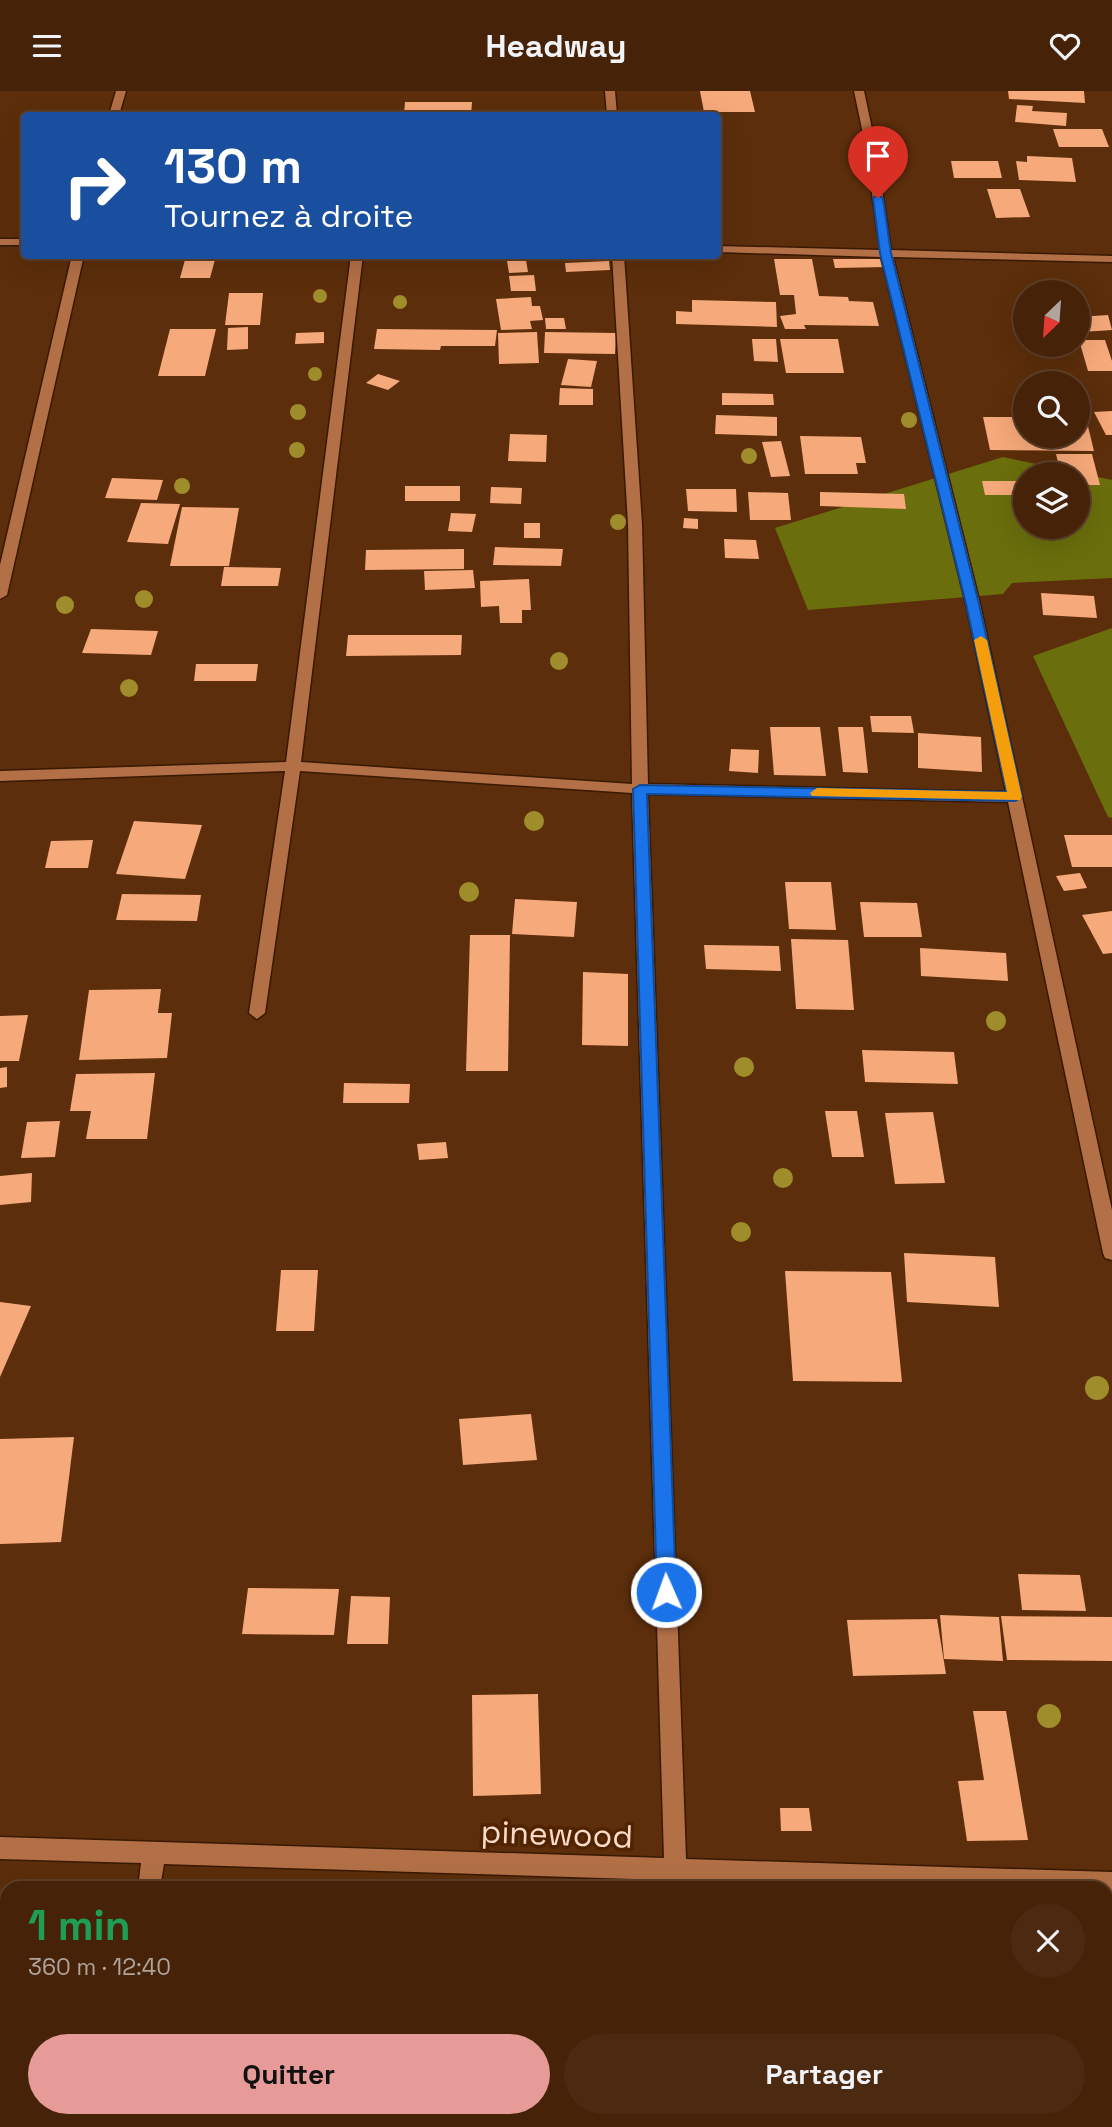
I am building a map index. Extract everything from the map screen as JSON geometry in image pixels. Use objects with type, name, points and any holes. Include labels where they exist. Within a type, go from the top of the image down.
[{"type":"street","points":[[115,112],[121,91]]},
{"type":"street","points":[[610,91],[611,112]]},
{"type":"street","points":[[859,91],[870,143],[886,253],[973,604],[1112,1253]]},
{"type":"street","points":[[0,242],[21,242]]},
{"type":"street","points":[[721,249],[1112,259]]},
{"type":"street","points":[[0,595],[77,259]]},
{"type":"street","points":[[257,1013],[293,765],[356,259]]},
{"type":"street","points":[[618,259],[635,524],[640,789],[676,1879]]},
{"type":"street","points":[[0,776],[293,765],[640,789],[1015,797]]},
{"type":"street","name":"pinewood","points":[[0,1848],[676,1879],[894,1881]]},
{"type":"street","points":[[150,1881],[154,1853]]},
{"type":"shaded area","points":[[1003,457],[1027,462],[1013,462],[1013,539],[1090,539],[1090,475],[1112,480],[1112,578],[1012,583],[1003,594],[808,610],[775,528]]},
{"type":"shaded area","points":[[1112,628],[1112,818],[1108,817],[1033,656]]},
{"type":"building","points":[[700,91],[750,91],[755,112],[704,112]]},
{"type":"building","points":[[1008,91],[1084,91],[1085,103],[1009,99]]},
{"type":"building","points":[[405,102],[472,102],[471,112],[404,112]]},
{"type":"building","points":[[1017,105],[1033,106],[1032,111],[1067,113],[1066,126],[1015,122]]},
{"type":"building","points":[[1053,129],[1102,129],[1109,147],[1059,147]]},
{"type":"building","points":[[1027,156],[1072,158],[1076,182],[1019,180],[1016,161],[1027,162]]},
{"type":"building","points":[[951,161],[998,161],[1002,178],[954,178]]},
{"type":"building","points":[[987,189],[1020,189],[1030,217],[996,218]]},
{"type":"building","points":[[185,259],[215,259],[210,278],[180,278]]},
{"type":"building","points":[[774,259],[812,259],[819,296],[848,297],[849,301],[873,302],[879,326],[804,325],[806,329],[785,329],[780,316],[796,314],[794,295],[780,295]]},
{"type":"building","points":[[833,259],[885,259],[887,267],[835,268]]},
{"type":"building","points":[[526,260],[528,272],[509,273],[507,261]]},
{"type":"building","points":[[609,261],[610,270],[566,272],[565,263]]},
{"type":"building","points":[[534,275],[536,291],[511,291],[509,276]]},
{"type":"building","points":[[229,293],[263,293],[260,325],[225,325]]},
{"type":"building","points":[[531,297],[532,306],[540,306],[543,320],[530,321],[532,329],[501,330],[496,299]]},
{"type":"building","points":[[692,300],[776,302],[777,327],[676,324],[676,311],[692,312]]},
{"type":"building","points":[[1108,315],[1112,330],[1090,331],[1090,316]]},
{"type":"building","points":[[545,318],[564,318],[566,329],[546,329]]},
{"type":"building","points":[[248,327],[248,349],[227,350],[228,328]]},
{"type":"building","points":[[170,329],[216,329],[205,376],[158,376]]},
{"type":"building","points":[[377,329],[497,330],[495,346],[441,346],[440,350],[374,349]]},
{"type":"building","points":[[324,332],[324,343],[295,344],[296,333]]},
{"type":"building","points":[[537,332],[539,363],[499,364],[498,333]]},
{"type":"building","points":[[545,332],[616,333],[615,354],[544,353]]},
{"type":"building","points":[[752,339],[776,339],[778,362],[754,361]]},
{"type":"building","points":[[780,339],[838,339],[844,373],[786,373]]},
{"type":"building","points":[[1090,340],[1105,340],[1112,361],[1112,371],[1088,371],[1084,357],[1090,357]]},
{"type":"building","points":[[568,359],[597,361],[591,387],[561,385]]},
{"type":"building","points":[[378,374],[400,381],[388,390],[366,383]]},
{"type":"building","points":[[560,388],[593,389],[593,405],[559,405]]},
{"type":"building","points":[[722,393],[773,394],[774,405],[722,405]]},
{"type":"building","points":[[1112,411],[1112,435],[1106,435],[1094,412]]},
{"type":"building","points":[[716,415],[777,417],[777,436],[715,434]]},
{"type":"building","points":[[983,417],[1013,417],[1013,448],[1090,448],[1090,434],[1094,451],[990,450]]},
{"type":"building","points":[[510,434],[547,435],[546,462],[508,461]]},
{"type":"building","points":[[800,436],[861,437],[866,463],[856,463],[858,474],[805,474]]},
{"type":"building","points":[[781,441],[790,476],[771,477],[762,442]]},
{"type":"building","points":[[1056,454],[1092,454],[1100,485],[1090,485],[1090,462],[1058,462]]},
{"type":"building","points":[[112,478],[163,480],[157,500],[105,498]]},
{"type":"building","points":[[982,481],[1013,481],[1013,495],[985,495]]},
{"type":"building","points":[[405,486],[460,486],[460,501],[405,501]]},
{"type":"building","points":[[491,487],[522,488],[521,504],[490,503]]},
{"type":"building","points":[[686,489],[736,489],[737,512],[688,511]]},
{"type":"building","points":[[748,492],[788,493],[791,520],[750,520]]},
{"type":"building","points":[[820,492],[904,494],[906,509],[820,506]]},
{"type":"building","points":[[141,503],[180,504],[168,544],[127,542]]},
{"type":"building","points":[[182,507],[239,508],[229,566],[170,566]]},
{"type":"building","points":[[451,513],[476,514],[472,532],[448,531]]},
{"type":"building","points":[[684,518],[698,519],[698,529],[683,528]]},
{"type":"building","points":[[524,523],[540,523],[540,538],[524,538]]},
{"type":"building","points":[[724,539],[756,540],[759,559],[725,558]]},
{"type":"building","points":[[495,547],[563,549],[561,566],[493,565]]},
{"type":"building","points":[[464,549],[464,569],[365,570],[366,550]]},
{"type":"building","points":[[224,567],[281,568],[278,586],[221,586]]},
{"type":"building","points":[[473,570],[475,588],[425,590],[424,571]]},
{"type":"building","points":[[529,579],[531,610],[522,610],[522,623],[500,623],[499,606],[481,607],[480,581]]},
{"type":"building","points":[[1041,593],[1094,596],[1097,618],[1043,615]]},
{"type":"building","points":[[91,629],[158,631],[151,655],[82,653]]},
{"type":"building","points":[[348,635],[462,635],[461,655],[346,656]]},
{"type":"building","points":[[196,664],[258,664],[256,681],[194,681]]},
{"type":"building","points":[[870,716],[911,716],[914,733],[872,732]]},
{"type":"building","points":[[770,727],[820,727],[826,776],[774,775]]},
{"type":"building","points":[[838,727],[863,727],[868,773],[843,772]]},
{"type":"building","points":[[918,733],[981,737],[982,772],[918,768]]},
{"type":"building","points":[[731,749],[759,750],[758,773],[729,771]]},
{"type":"building","points":[[134,821],[202,825],[185,879],[116,874]]},
{"type":"building","points":[[1064,835],[1112,835],[1112,867],[1072,867]]},
{"type":"building","points":[[93,840],[88,868],[45,868],[51,841]]},
{"type":"building","points":[[1080,873],[1087,888],[1064,891],[1056,876]]},
{"type":"building","points":[[785,882],[831,882],[836,930],[789,929]]},
{"type":"building","points":[[122,894],[201,895],[197,921],[116,920]]},
{"type":"building","points":[[515,899],[577,902],[574,937],[512,934]]},
{"type":"building","points":[[860,902],[917,903],[922,937],[864,937]]},
{"type":"building","points":[[1112,911],[1112,953],[1103,954],[1082,915]]},
{"type":"building","points":[[470,935],[510,935],[508,1071],[466,1071]]},
{"type":"building","points":[[791,939],[848,940],[854,1010],[796,1009]]},
{"type":"building","points":[[704,945],[779,946],[781,971],[706,969]]},
{"type":"building","points":[[920,948],[1006,953],[1008,981],[921,976]]},
{"type":"building","points":[[583,972],[628,974],[628,1046],[582,1045]]},
{"type":"building","points":[[161,989],[158,1013],[172,1013],[167,1058],[79,1060],[89,990]]},
{"type":"building","points":[[28,1015],[19,1061],[0,1061],[0,1016]]},
{"type":"building","points":[[862,1050],[954,1052],[958,1084],[865,1082]]},
{"type":"building","points":[[7,1067],[7,1087],[0,1088],[0,1068]]},
{"type":"building","points":[[155,1073],[147,1139],[86,1139],[91,1111],[70,1111],[76,1074]]},
{"type":"building","points":[[344,1083],[410,1084],[409,1103],[343,1103]]},
{"type":"building","points":[[825,1111],[857,1111],[864,1157],[832,1157]]},
{"type":"building","points":[[933,1112],[945,1183],[895,1184],[885,1113]]},
{"type":"building","points":[[60,1121],[55,1157],[21,1158],[27,1122]]},
{"type":"building","points":[[446,1142],[448,1158],[419,1160],[417,1144]]},
{"type":"building","points":[[32,1173],[31,1202],[0,1205],[0,1176]]},
{"type":"building","points":[[904,1253],[995,1257],[999,1307],[907,1302]]},
{"type":"building","points":[[281,1270],[318,1270],[314,1331],[276,1331]]},
{"type":"building","points":[[785,1271],[891,1272],[902,1382],[793,1381]]},
{"type":"building","points":[[0,1302],[31,1306],[0,1377]]},
{"type":"building","points":[[531,1414],[537,1460],[463,1465],[459,1419]]},
{"type":"building","points":[[74,1437],[61,1542],[0,1544],[0,1439]]},
{"type":"building","points":[[1018,1574],[1080,1575],[1086,1611],[1022,1610]]},
{"type":"building","points":[[248,1588],[339,1589],[334,1635],[242,1634]]},
{"type":"building","points":[[351,1596],[390,1597],[388,1644],[347,1644]]},
{"type":"building","points":[[940,1615],[999,1617],[1003,1661],[944,1659]]},
{"type":"building","points":[[1001,1616],[1112,1617],[1112,1661],[1007,1660]]},
{"type":"building","points":[[937,1619],[946,1674],[853,1676],[847,1620]]},
{"type":"building","points":[[538,1694],[541,1794],[473,1796],[472,1695]]},
{"type":"building","points":[[973,1711],[1006,1711],[1028,1840],[967,1841],[958,1781],[984,1780]]},
{"type":"building","points":[[780,1808],[809,1808],[812,1831],[781,1831]]},
{"type":"slow traffic","points":[[817,793],[1015,797],[981,640]]},
{"type":"route","points":[[666,1592],[640,789],[1015,797],[973,604],[886,253],[878,198]]}]
